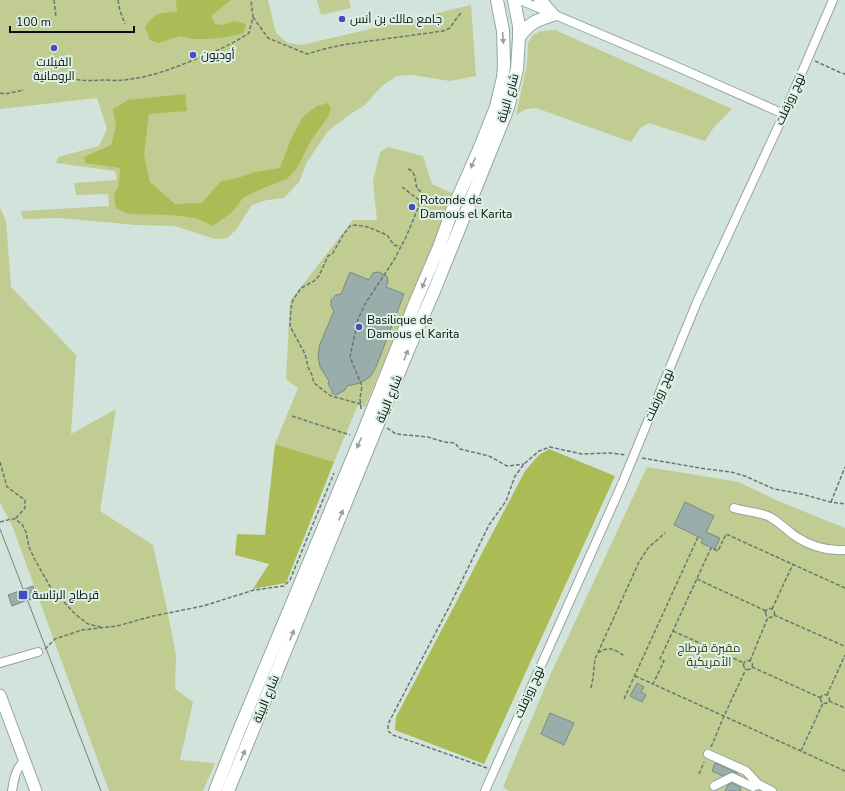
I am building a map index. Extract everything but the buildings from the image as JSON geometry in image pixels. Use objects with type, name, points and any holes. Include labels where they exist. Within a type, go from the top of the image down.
[{"type":"highway","name":"شارع البيئة","points":[[215,791],[496,107],[503,78],[504,65],[503,31],[497,0]]},
{"type":"highway","name":"شارع البيئة","points":[[228,791],[508,108],[517,69],[519,38],[519,26],[514,0]]},
{"type":"highway","points":[[519,38],[531,24],[542,18],[553,15],[540,0]]},
{"type":"main road","points":[[0,695],[36,791]]},
{"type":"street","points":[[520,0],[784,114]]},
{"type":"street","name":"نهج روزفلت","points":[[486,791],[622,484],[698,302],[784,114],[833,0]]},
{"type":"street","points":[[734,508],[762,514],[771,518],[795,536],[810,544],[824,548],[845,550]]},
{"type":"street","points":[[0,663],[38,652]]},
{"type":"street","points":[[708,754],[746,770],[758,784],[772,791]]},
{"type":"street","points":[[12,791],[17,769],[25,761]]},
{"type":"street","points":[[714,786],[732,777],[753,787],[758,784]]},
{"type":"path","points":[[54,0],[56,17]]},
{"type":"path","points":[[118,0],[125,24]]},
{"type":"path","points":[[59,75],[83,81],[123,80],[164,72],[236,42],[249,33],[253,17],[251,0]]},
{"type":"path","points":[[253,17],[268,38],[307,54],[348,44],[443,31],[450,28],[462,12]]},
{"type":"path","points":[[808,58],[845,74]]},
{"type":"path","points":[[0,93],[6,94],[24,90]]},
{"type":"path","points":[[362,410],[360,398],[362,386],[350,357],[358,319],[365,304],[394,260],[406,237],[419,206],[419,200],[422,192],[417,189],[414,174],[408,169]]},
{"type":"path","points":[[402,187],[419,200]]},
{"type":"path","points":[[361,404],[332,396],[314,383],[308,367],[306,354],[290,326],[293,300],[301,288],[314,281],[319,276],[328,256],[333,253],[350,226],[356,225],[368,227],[387,235],[394,245],[401,247]]},
{"type":"path","points":[[292,416],[350,435],[363,433]]},
{"type":"path","points":[[379,424],[396,434],[428,437],[444,442],[455,443],[460,449],[489,456],[507,466],[524,464]]},
{"type":"path","points":[[495,770],[393,735],[388,731],[388,724],[451,603],[489,525],[506,500],[516,476],[524,464],[539,451],[550,447],[582,454],[610,453],[731,472],[745,476],[774,489],[845,504]]},
{"type":"path","points":[[0,462],[7,487],[25,500],[25,508],[15,519]]},
{"type":"path","points":[[830,502],[845,467]]},
{"type":"path","points":[[38,652],[46,649],[55,639],[82,630],[117,626],[153,616],[203,606],[254,590],[284,586],[290,580],[335,472]]},
{"type":"path","points":[[0,522],[15,519],[22,524],[26,532],[29,547],[51,588],[75,614],[88,624],[103,628]]},
{"type":"path","points":[[591,688],[595,659],[639,562],[648,548],[665,533]]},
{"type":"path","points":[[653,684],[664,661],[660,659],[711,548],[718,551],[726,534],[845,588]]},
{"type":"path","points":[[624,699],[698,537]]},
{"type":"path","points":[[774,615],[772,609],[793,564]]},
{"type":"path","points":[[696,579],[766,611],[768,609],[772,609]]},
{"type":"path","points":[[752,667],[752,663],[750,661],[768,617],[766,615],[766,611]]},
{"type":"path","points":[[768,617],[772,617],[774,615],[845,645],[844,649]]},
{"type":"path","points":[[673,631],[744,663],[746,661],[750,661]]},
{"type":"path","points":[[597,654],[603,650],[612,648],[625,656]]},
{"type":"path","points":[[845,655],[827,695],[829,701],[845,708]]},
{"type":"path","points":[[699,774],[746,669],[744,663]]},
{"type":"path","points":[[746,669],[752,667],[821,698],[823,703],[801,751]]},
{"type":"path","points":[[634,676],[845,771]]},
{"type":"path","points":[[821,698],[823,695],[827,695]]},
{"type":"path","points":[[823,703],[826,704],[829,701]]},
{"type":"green space","points":[[0,0],[268,0],[276,33],[288,43],[302,45],[471,5],[476,76],[450,81],[412,75],[397,76],[383,85],[365,105],[328,131],[307,162],[299,182],[284,198],[267,200],[252,205],[236,230],[227,238],[215,239],[175,226],[135,225],[58,218],[23,219],[21,211],[109,206],[108,194],[76,195],[74,183],[117,180],[115,171],[56,163],[58,157],[99,146],[107,129],[97,98],[0,109]]},
{"type":"green space","points":[[176,0],[231,0],[211,16],[215,24],[223,25],[234,21],[246,24],[244,33],[210,39],[192,39],[180,36],[158,43],[150,40],[145,27],[152,18],[158,14],[177,12]]},
{"type":"green space","points":[[317,0],[349,0],[351,8],[321,15]]},
{"type":"green space","points":[[555,30],[732,109],[714,127],[705,141],[649,123],[640,128],[631,142],[536,108],[526,109],[516,115],[527,64],[528,43],[533,35],[541,31]]},
{"type":"green space","points":[[185,94],[187,111],[149,114],[144,155],[150,182],[175,204],[202,203],[221,181],[238,178],[255,172],[280,168],[291,139],[303,117],[317,106],[328,103],[331,109],[328,117],[312,139],[297,168],[287,179],[244,197],[232,212],[213,226],[195,218],[171,215],[129,214],[116,208],[114,195],[119,185],[120,168],[85,163],[84,157],[111,145],[116,126],[113,109],[128,100]]},
{"type":"green space","name":"Basilique de Damous el Karita","points":[[388,147],[423,156],[432,184],[454,194],[365,407],[358,405],[334,462],[275,444],[298,388],[286,379],[290,301],[353,220],[377,220],[373,181],[380,152]]},
{"type":"green space","points":[[0,208],[6,221],[11,287],[76,355],[71,434],[116,409],[100,511],[153,545],[176,655],[175,689],[193,702],[180,760],[215,763],[203,791],[109,791],[13,528],[0,502]]},
{"type":"green space","points":[[275,444],[334,462],[286,583],[253,589],[269,564],[235,555],[237,534],[265,535]]},
{"type":"green space","points":[[549,449],[615,476],[484,764],[395,730],[396,717],[525,471],[539,455]]},
{"type":"green space","name":"مقبرة قرطاج الأمريكية","points":[[647,467],[739,482],[778,501],[845,528],[845,791],[509,791],[503,787],[548,680]]},
{"type":"tram line","points":[[0,529],[101,791]]},
{"type":"place","name":"جامع مالك بن أنس","points":[[342,19]]},
{"type":"place","name":"الفيلات الرومانية","points":[[54,48]]},
{"type":"place","name":"أوديون","points":[[193,55]]},
{"type":"place","name":"Rotonde de Damous el Karita","points":[[412,207]]},
{"type":"place","name":"Basilique de Damous el Karita","points":[[359,327]]},
{"type":"place","name":"قرطاج الرئاسة","points":[[23,595]]}]
